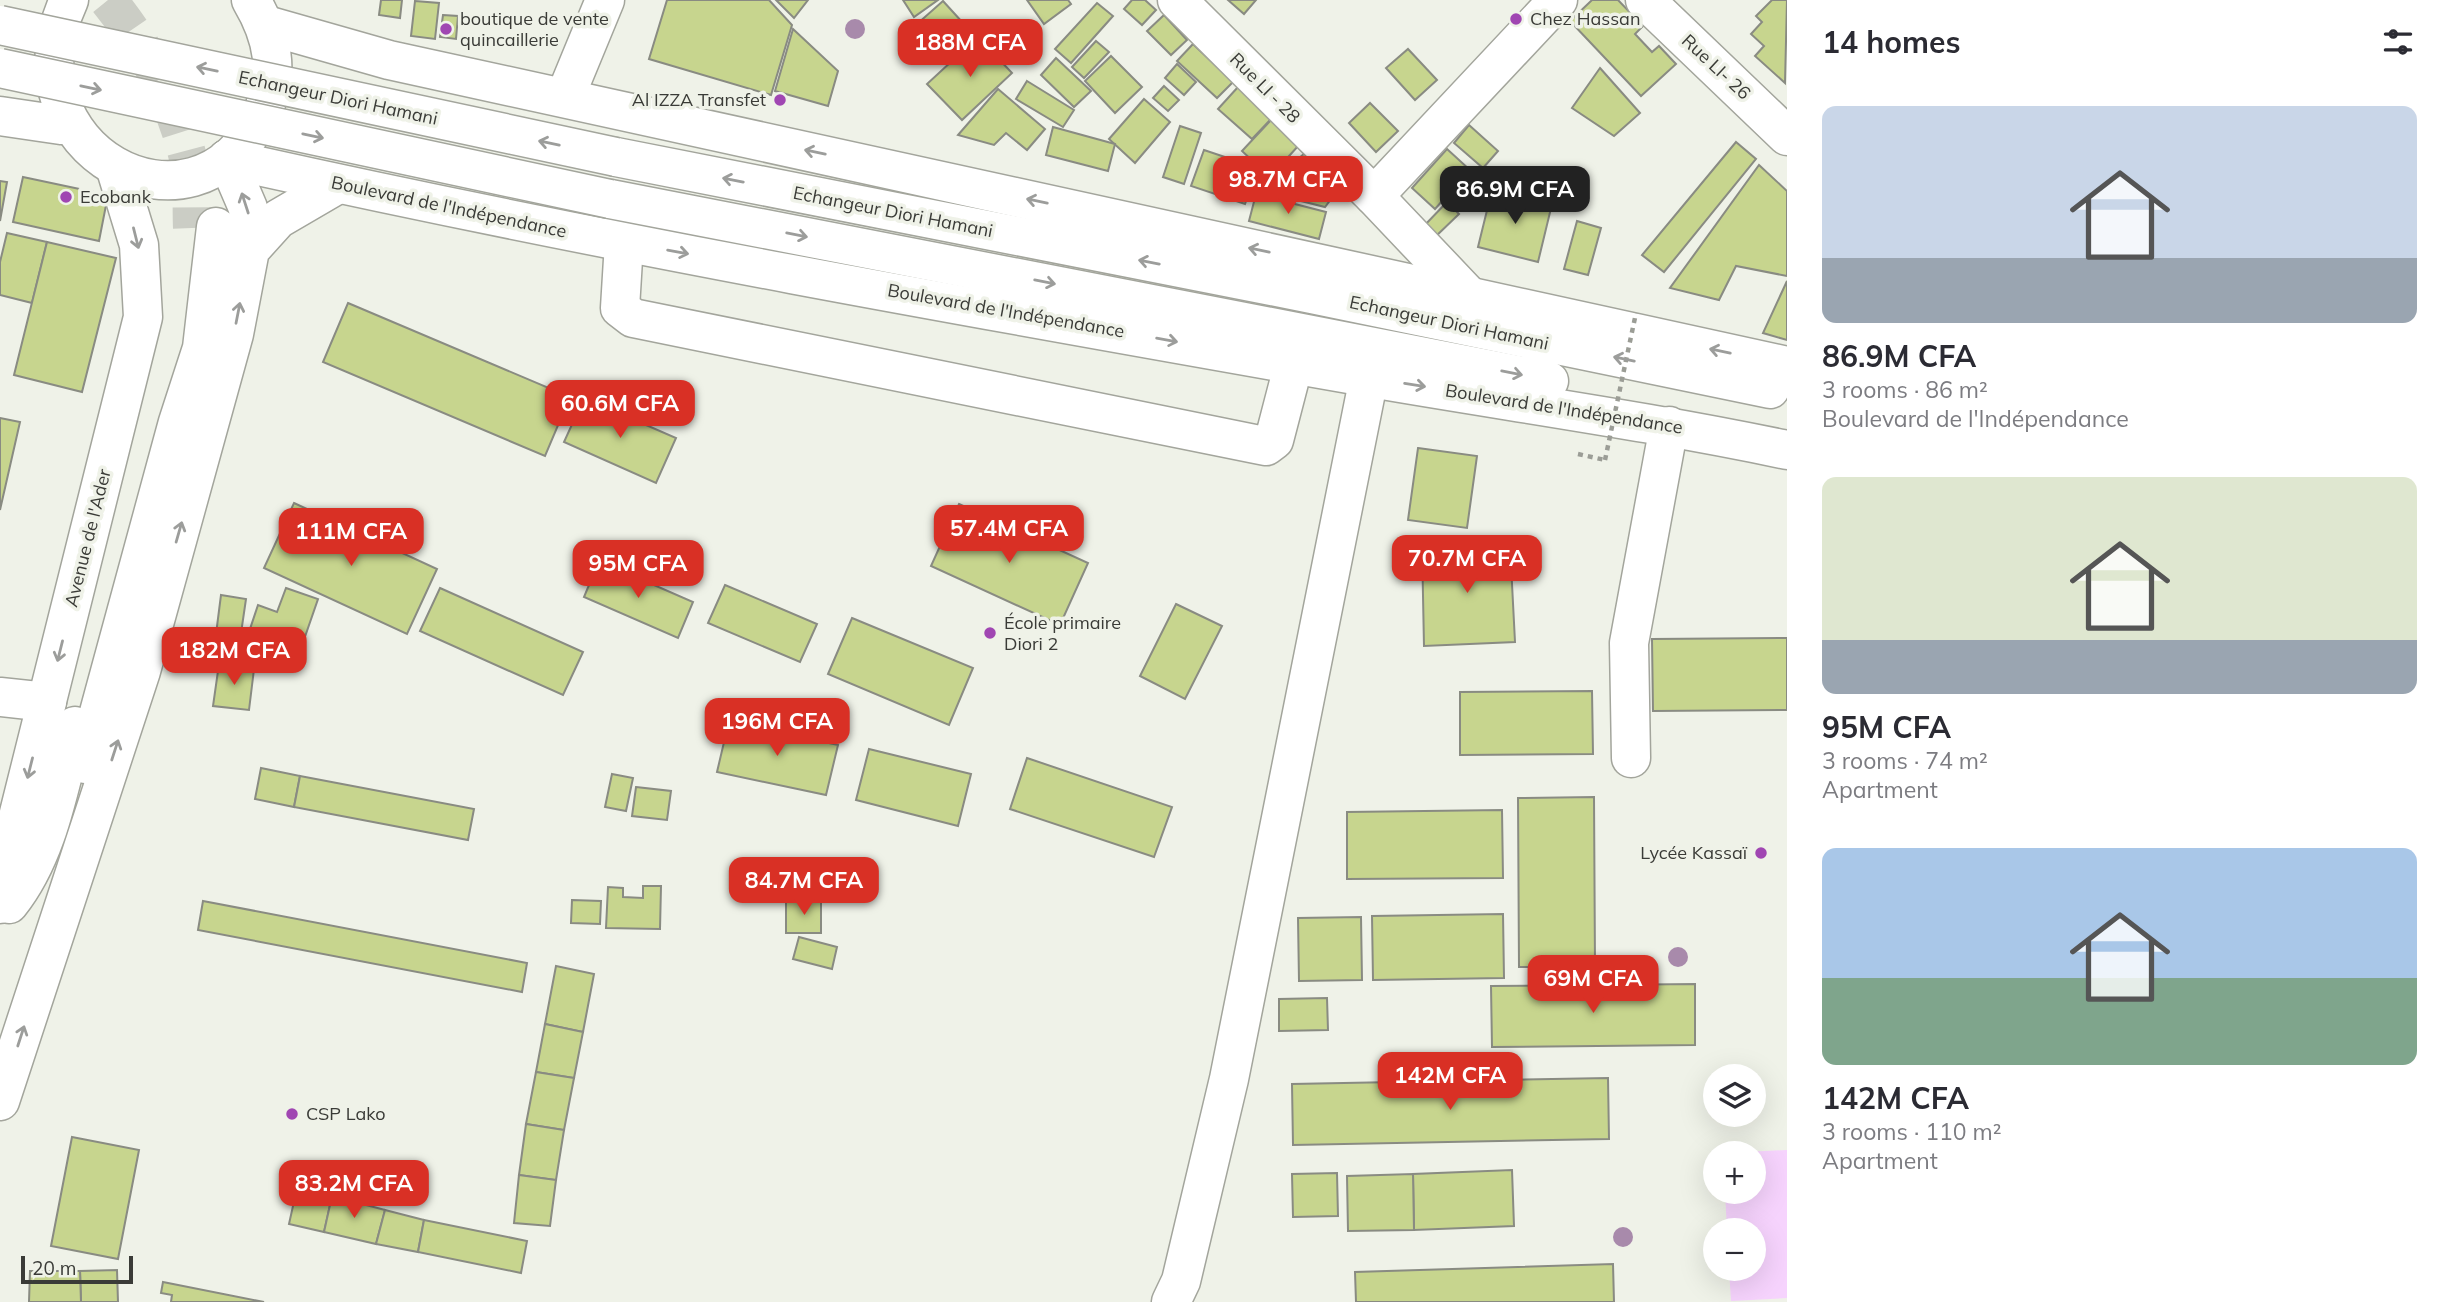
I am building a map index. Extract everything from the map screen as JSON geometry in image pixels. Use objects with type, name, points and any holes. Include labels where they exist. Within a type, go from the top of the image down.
[{"type":"main road","points":[[69,0],[58,18],[48,46],[46,76],[51,101],[61,125],[85,153],[117,173],[154,181],[192,177],[227,159],[253,133],[269,99],[274,62],[259,13]]},
{"type":"main road","points":[[565,97],[605,0]]},
{"type":"main road","name":"Rue LI - 28","points":[[1177,0],[1374,196],[1470,297]]},
{"type":"main road","points":[[1374,196],[1558,0]]},
{"type":"main road","name":"Rue LI- 26","points":[[1645,0],[1787,136]]},
{"type":"main road","points":[[259,13],[389,60],[1787,366]]},
{"type":"main road","name":"Echangeur Diori Hamani","points":[[0,25],[616,157],[1787,393]]},
{"type":"main road","name":"Echangeur Diori Hamani","points":[[0,68],[610,199],[1787,428]]},
{"type":"main road","points":[[0,116],[61,125]]},
{"type":"main road","name":"Boulevard de l'Indépendance","points":[[227,159],[624,243],[1369,377],[1670,426],[1787,450]]},
{"type":"main road","name":"Avenue de l'Ader","points":[[0,1101],[141,671],[234,334],[250,250],[248,208],[227,159]]},
{"type":"main road","name":"Avenue de l'Ader","points":[[0,904],[10,849],[143,317],[139,245],[117,173]]},
{"type":"main road","points":[[250,250],[278,219],[338,184]]},
{"type":"main road","name":"Avenue de l'Ader","points":[[0,914],[21,888],[42,847],[181,337],[204,227],[202,348],[178,422],[74,805],[55,932]]},
{"type":"main road","points":[[624,243],[620,308],[633,318],[1266,446],[1274,440],[1294,363]]},
{"type":"main road","points":[[1303,260],[1548,343]]},
{"type":"main road","points":[[1177,1297],[1230,1079],[1369,377]]},
{"type":"main road","points":[[1631,758],[1629,643],[1670,426],[1787,440]]},
{"type":"main road","points":[[0,696],[47,702]]},
{"type":"path","points":[[1605,460],[1636,313]]},
{"type":"shaded area","points":[[1787,1150],[1787,1298],[1731,1301],[1730,1281],[1766,1281],[1766,1218],[1726,1218],[1726,1204],[1766,1204],[1766,1151]]},
{"type":"building","points":[[381,0],[402,0],[400,18],[379,15]]},
{"type":"building","points":[[667,0],[769,0],[792,25],[771,95],[649,59]]},
{"type":"building","points":[[776,0],[808,0],[794,18]]},
{"type":"building","points":[[903,0],[938,0],[914,17]]},
{"type":"building","points":[[1027,0],[1068,0],[1071,4],[1044,24]]},
{"type":"building","points":[[1132,0],[1145,0],[1156,10],[1142,25],[1124,9]]},
{"type":"building","points":[[1228,0],[1256,0],[1244,14]]},
{"type":"building","points":[[1592,0],[1618,0],[1643,26],[1635,34],[1652,52],[1659,46],[1676,64],[1641,96],[1570,21]]},
{"type":"building","points":[[1772,0],[1787,0],[1785,83],[1755,56],[1764,46],[1751,34],[1762,22],[1756,16]]},
{"type":"building","points":[[415,1],[439,3],[435,39],[411,36]]},
{"type":"building","points":[[943,1],[973,34],[947,57],[917,24]]},
{"type":"building","points":[[1097,3],[1113,16],[1071,63],[1055,49]]},
{"type":"building","points":[[443,15],[458,16],[456,39],[440,37]]},
{"type":"building","points":[[1164,15],[1187,40],[1171,55],[1147,31]]},
{"type":"building","points":[[793,29],[838,71],[828,106],[775,91]]},
{"type":"building","points":[[978,37],[1012,73],[962,120],[927,84]]},
{"type":"building","points":[[1096,41],[1109,52],[1084,78],[1072,67]]},
{"type":"building","points":[[1193,44],[1233,82],[1217,98],[1177,61]]},
{"type":"building","points":[[1408,49],[1437,80],[1415,100],[1386,68]]},
{"type":"building","points":[[1111,56],[1142,87],[1115,113],[1085,81]]},
{"type":"building","points":[[1056,58],[1091,91],[1074,107],[1041,75]]},
{"type":"building","points":[[1177,64],[1196,82],[1184,95],[1165,78]]},
{"type":"building","points":[[1600,68],[1640,113],[1614,136],[1572,108]]},
{"type":"building","points":[[1027,81],[1074,110],[1063,127],[1016,99]]},
{"type":"building","points":[[1164,86],[1179,100],[1168,111],[1153,98]]},
{"type":"building","points":[[1238,87],[1272,118],[1252,139],[1218,109]]},
{"type":"building","points":[[998,89],[1045,129],[1027,150],[1006,133],[994,145],[958,135]]},
{"type":"building","points":[[1144,99],[1170,122],[1135,163],[1109,139]]},
{"type":"building","points":[[1370,103],[1398,131],[1376,152],[1349,123]]},
{"type":"building","points":[[1271,120],[1299,145],[1270,177],[1242,151]]},
{"type":"building","points":[[1469,125],[1498,151],[1483,168],[1454,143]]},
{"type":"building","points":[[1180,126],[1201,133],[1184,184],[1163,177]]},
{"type":"building","points":[[1053,127],[1115,144],[1108,171],[1046,155]]},
{"type":"building","points":[[1736,142],[1756,159],[1664,272],[1642,255]]},
{"type":"building","points":[[1447,149],[1470,170],[1435,209],[1412,188]]},
{"type":"building","points":[[1204,150],[1258,168],[1245,204],[1191,186]]},
{"type":"building","points":[[1306,152],[1343,183],[1325,207],[1261,191]]},
{"type":"building","points":[[1759,165],[1787,191],[1787,276],[1736,266],[1719,300],[1670,288]]},
{"type":"building","points":[[23,177],[108,195],[99,241],[13,222]]},
{"type":"building","points":[[0,181],[7,182],[0,221]]},
{"type":"building","points":[[1492,190],[1552,204],[1538,262],[1478,247]]},
{"type":"building","points":[[1256,194],[1326,212],[1319,239],[1249,221]]},
{"type":"building","points":[[1447,202],[1459,214],[1433,239],[1422,228]]},
{"type":"building","points":[[1577,221],[1601,228],[1588,275],[1564,269]]},
{"type":"building","points":[[7,233],[47,242],[32,303],[0,295],[0,262]]},
{"type":"building","points":[[47,242],[116,258],[82,392],[14,375]]},
{"type":"building","points":[[1787,281],[1787,340],[1763,333]]},
{"type":"building","points":[[348,303],[570,397],[545,456],[323,362]]},
{"type":"building","points":[[584,398],[676,438],[656,483],[564,442]]},
{"type":"building","points":[[0,418],[20,422],[0,510]]},
{"type":"building","points":[[1418,448],[1477,456],[1467,528],[1408,520]]},
{"type":"building","points":[[294,503],[437,569],[407,634],[264,568]]},
{"type":"building","points":[[959,504],[1088,563],[1060,625],[931,566]]},
{"type":"building","points":[[1422,545],[1510,545],[1515,642],[1424,646]]},
{"type":"building","points":[[599,561],[693,602],[678,638],[584,597]]},
{"type":"building","points":[[725,585],[817,624],[800,662],[708,623]]},
{"type":"building","points":[[286,588],[318,599],[299,654],[269,644],[266,652],[245,644],[258,605],[277,612]]},
{"type":"building","points":[[440,588],[583,652],[563,695],[420,631]]},
{"type":"building","points":[[221,595],[246,599],[240,640],[244,667],[219,664],[222,643],[215,642]]},
{"type":"building","points":[[1176,604],[1222,626],[1185,699],[1140,676]]},
{"type":"building","points":[[852,618],[973,668],[949,725],[828,674]]},
{"type":"building","points":[[1787,638],[1787,710],[1653,711],[1652,639]]},
{"type":"building","points":[[219,664],[254,669],[249,710],[213,706]]},
{"type":"building","points":[[1592,691],[1593,754],[1460,755],[1460,692]]},
{"type":"building","points":[[729,721],[838,745],[826,795],[717,772]]},
{"type":"building","points":[[869,749],[971,774],[958,826],[856,800]]},
{"type":"building","points":[[1027,758],[1172,807],[1154,857],[1010,809]]},
{"type":"building","points":[[261,768],[300,776],[294,807],[255,799]]},
{"type":"building","points":[[612,774],[633,778],[626,811],[605,807]]},
{"type":"building","points":[[300,776],[474,809],[468,840],[294,807]]},
{"type":"building","points":[[636,787],[671,791],[667,820],[632,816]]},
{"type":"building","points":[[1594,797],[1595,967],[1519,967],[1518,798]]},
{"type":"building","points":[[1502,810],[1503,878],[1347,879],[1347,812]]},
{"type":"building","points":[[643,886],[661,886],[660,929],[606,928],[608,887],[623,888],[623,897],[643,898]]},
{"type":"building","points":[[572,900],[601,901],[600,924],[571,923]]},
{"type":"building","points":[[203,901],[527,963],[522,992],[198,930]]},
{"type":"building","points":[[786,901],[821,901],[821,933],[786,933]]},
{"type":"building","points":[[1503,914],[1504,978],[1373,980],[1372,916]]},
{"type":"building","points":[[1361,917],[1362,980],[1299,981],[1298,918]]},
{"type":"building","points":[[799,937],[837,947],[832,969],[793,959]]},
{"type":"building","points":[[556,966],[594,974],[583,1032],[545,1024]]},
{"type":"building","points":[[1695,984],[1695,1045],[1492,1047],[1491,986]]},
{"type":"building","points":[[1327,998],[1328,1030],[1279,1031],[1279,999]]},
{"type":"building","points":[[545,1024],[583,1032],[574,1078],[536,1072]]},
{"type":"building","points":[[536,1072],[574,1078],[564,1130],[526,1124]]},
{"type":"building","points":[[1608,1078],[1609,1139],[1293,1145],[1292,1084]]},
{"type":"building","points":[[526,1124],[564,1130],[556,1180],[519,1175]]},
{"type":"building","points":[[72,1137],[139,1150],[118,1259],[51,1246]]},
{"type":"building","points":[[1512,1170],[1514,1226],[1414,1230],[1413,1174]]},
{"type":"building","points":[[1337,1173],[1338,1216],[1293,1217],[1292,1174]]},
{"type":"building","points":[[1413,1174],[1414,1230],[1348,1231],[1347,1176]]},
{"type":"building","points":[[519,1175],[556,1180],[550,1226],[514,1223]]},
{"type":"building","points":[[297,1188],[332,1196],[324,1232],[289,1224]]},
{"type":"building","points":[[332,1196],[385,1210],[376,1244],[324,1232]]},
{"type":"building","points":[[385,1210],[424,1220],[418,1252],[376,1244]]},
{"type":"building","points":[[424,1220],[527,1241],[521,1273],[418,1252]]},
{"type":"building","points":[[1613,1264],[1614,1302],[1356,1302],[1355,1272]]},
{"type":"building","points":[[117,1270],[118,1302],[81,1302],[80,1271]]},
{"type":"building","points":[[30,1271],[80,1271],[81,1302],[29,1302]]},
{"type":"building","points":[[163,1282],[264,1302],[171,1302],[172,1295],[161,1293]]},
{"type":"tunnel","points":[[108,0],[135,36],[157,74],[175,115],[190,166],[192,228]]},
{"type":"place","name":"Chez Hassan","points":[[1516,19]]},
{"type":"place","name":"boutique de vente quincaillerie","points":[[446,29]]},
{"type":"place","name":"Al IZZA Transfet","points":[[780,100]]},
{"type":"place","name":"Ecobank","points":[[66,197]]},
{"type":"place","name":"École primaire Diori 2","points":[[990,633]]},
{"type":"place","name":"Lycée Kassaï","points":[[1761,853]]},
{"type":"place","name":"CSP Lako","points":[[292,1114]]}]
